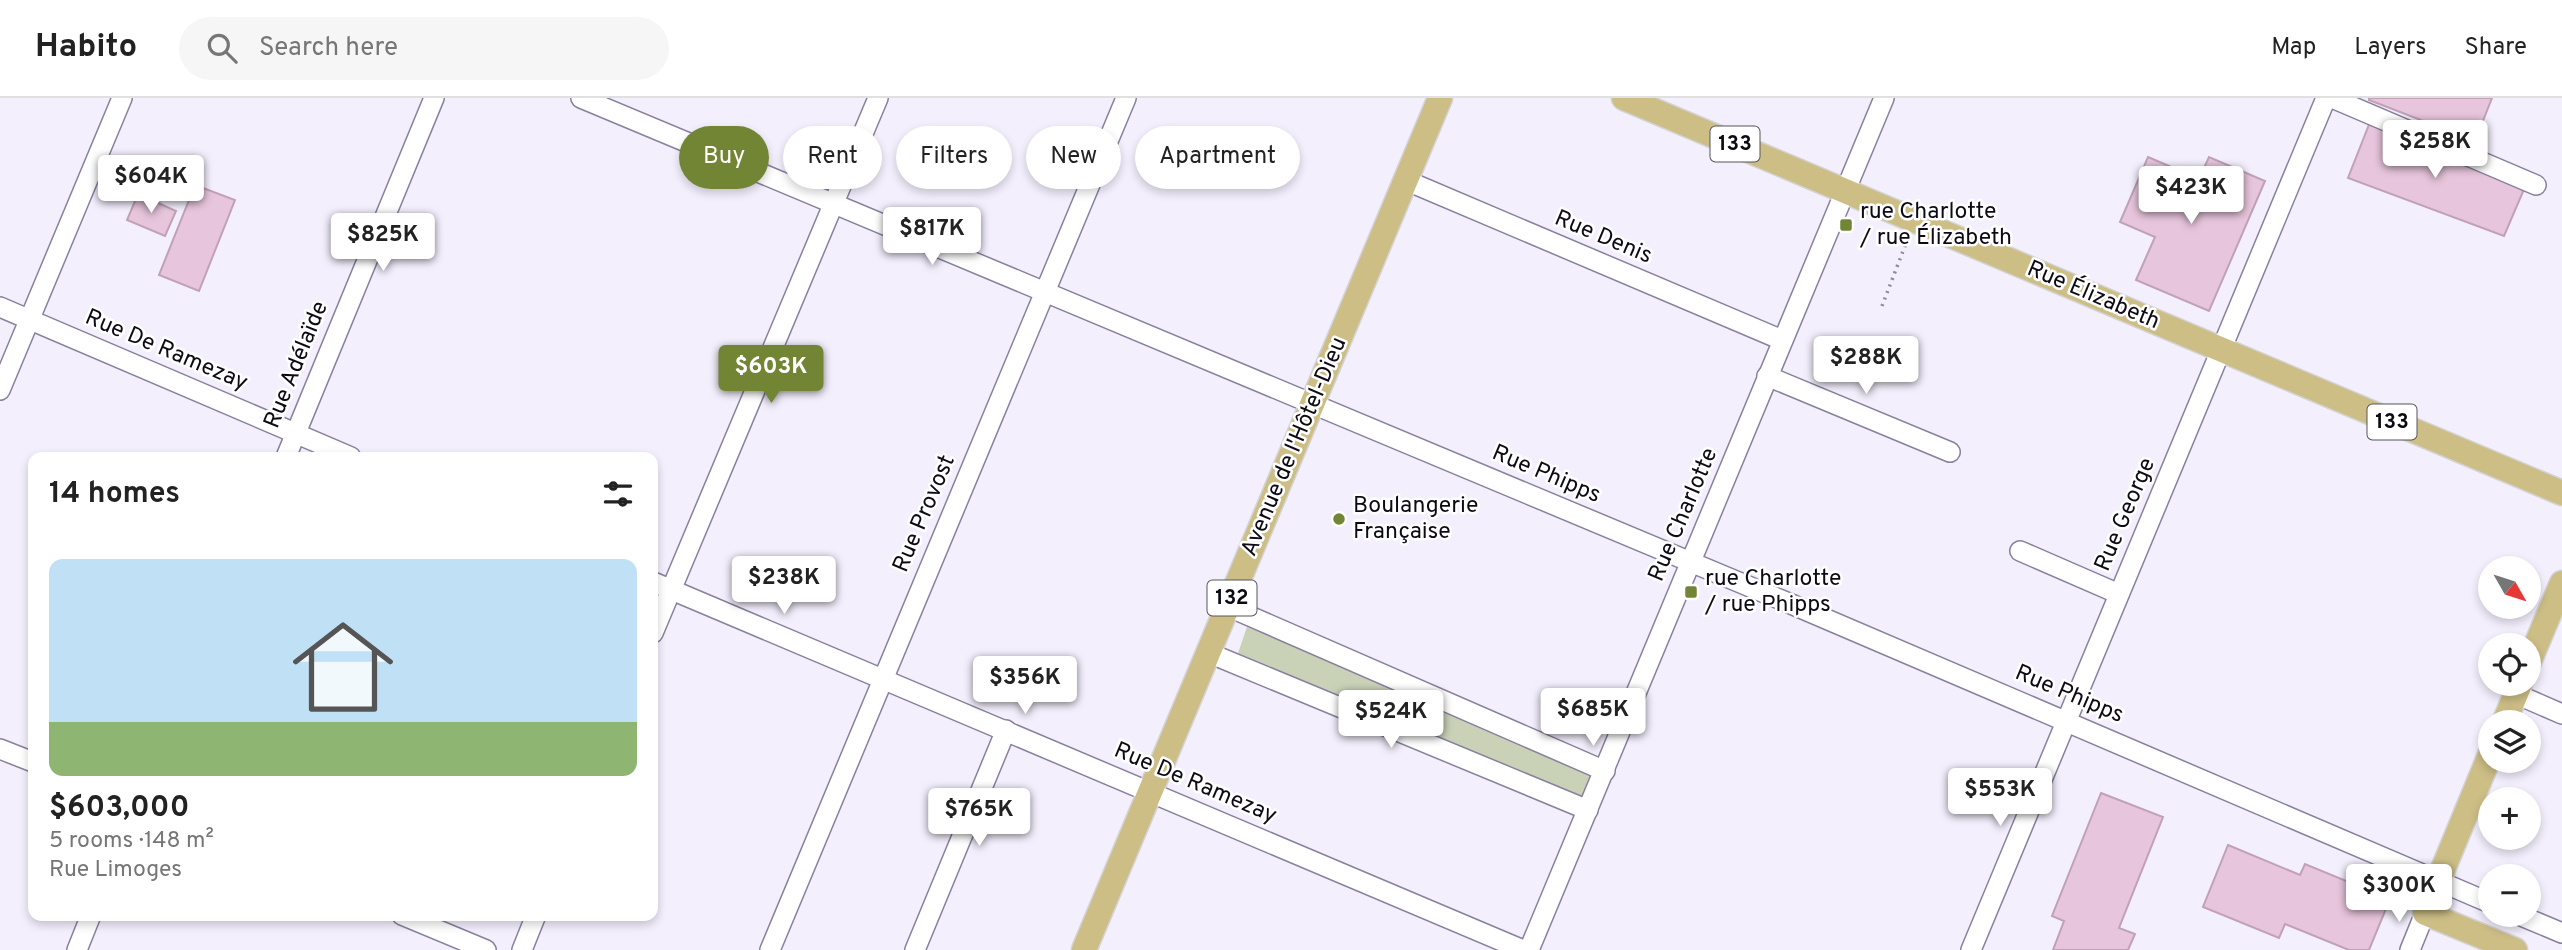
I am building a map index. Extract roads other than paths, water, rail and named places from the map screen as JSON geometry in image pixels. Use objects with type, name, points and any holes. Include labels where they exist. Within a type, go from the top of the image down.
[{"type":"main road","name":"Avenue de l'Hôtel-Dieu","points":[[1084,950],[1440,98]]},
{"type":"main road","name":"Rue Élizabeth","points":[[1624,98],[2562,493]]},
{"type":"main road","points":[[2541,633],[2562,583]]},
{"type":"main road","points":[[2483,773],[2425,913],[2515,950]]},
{"type":"street","points":[[0,390],[121,98]]},
{"type":"street","name":"Rue Adélaïde","points":[[288,452],[434,98]]},
{"type":"street","name":"Rue Phipps","points":[[581,98],[1691,562],[2478,898]]},
{"type":"street","points":[[658,607],[662,586],[834,205],[878,98]]},
{"type":"street","name":"Rue Provost","points":[[770,950],[1126,98]]},
{"type":"street","name":"Rue Charlotte","points":[[1530,950],[1884,98]]},
{"type":"street","name":"Rue George","points":[[1971,950],[2326,98]]},
{"type":"street","points":[[2332,98],[2536,185]]},
{"type":"street","name":"Rue Denis","points":[[1405,180],[1782,340]]},
{"type":"street","name":"Rue De Ramezay","points":[[0,307],[339,452]]},
{"type":"street","points":[[1767,376],[1950,452]]},
{"type":"street","points":[[2020,551],[2119,594]]},
{"type":"street","name":"Rue De Ramezay","points":[[662,586],[1523,950]]},
{"type":"street","points":[[1228,607],[1605,771]]},
{"type":"street","points":[[1209,653],[1588,810]]},
{"type":"street","points":[[2530,696],[2562,714]]},
{"type":"street","points":[[915,950],[1006,730]]},
{"type":"street","points":[[0,748],[28,760]]},
{"type":"street","points":[[2410,950],[2425,913]]},
{"type":"street","points":[[77,950],[89,921]]},
{"type":"street","points":[[416,921],[486,950]]},
{"type":"street","points":[[522,950],[534,921]]},
{"type":"street","points":[[2541,924],[2562,933]]},
{"type":"place","name":"rue Charlotte / rue Élizabeth","points":[[1846,225]]},
{"type":"place","name":"Boulangerie Française","points":[[1339,519]]},
{"type":"place","name":"rue Charlotte / rue Phipps","points":[[1691,592]]}]
